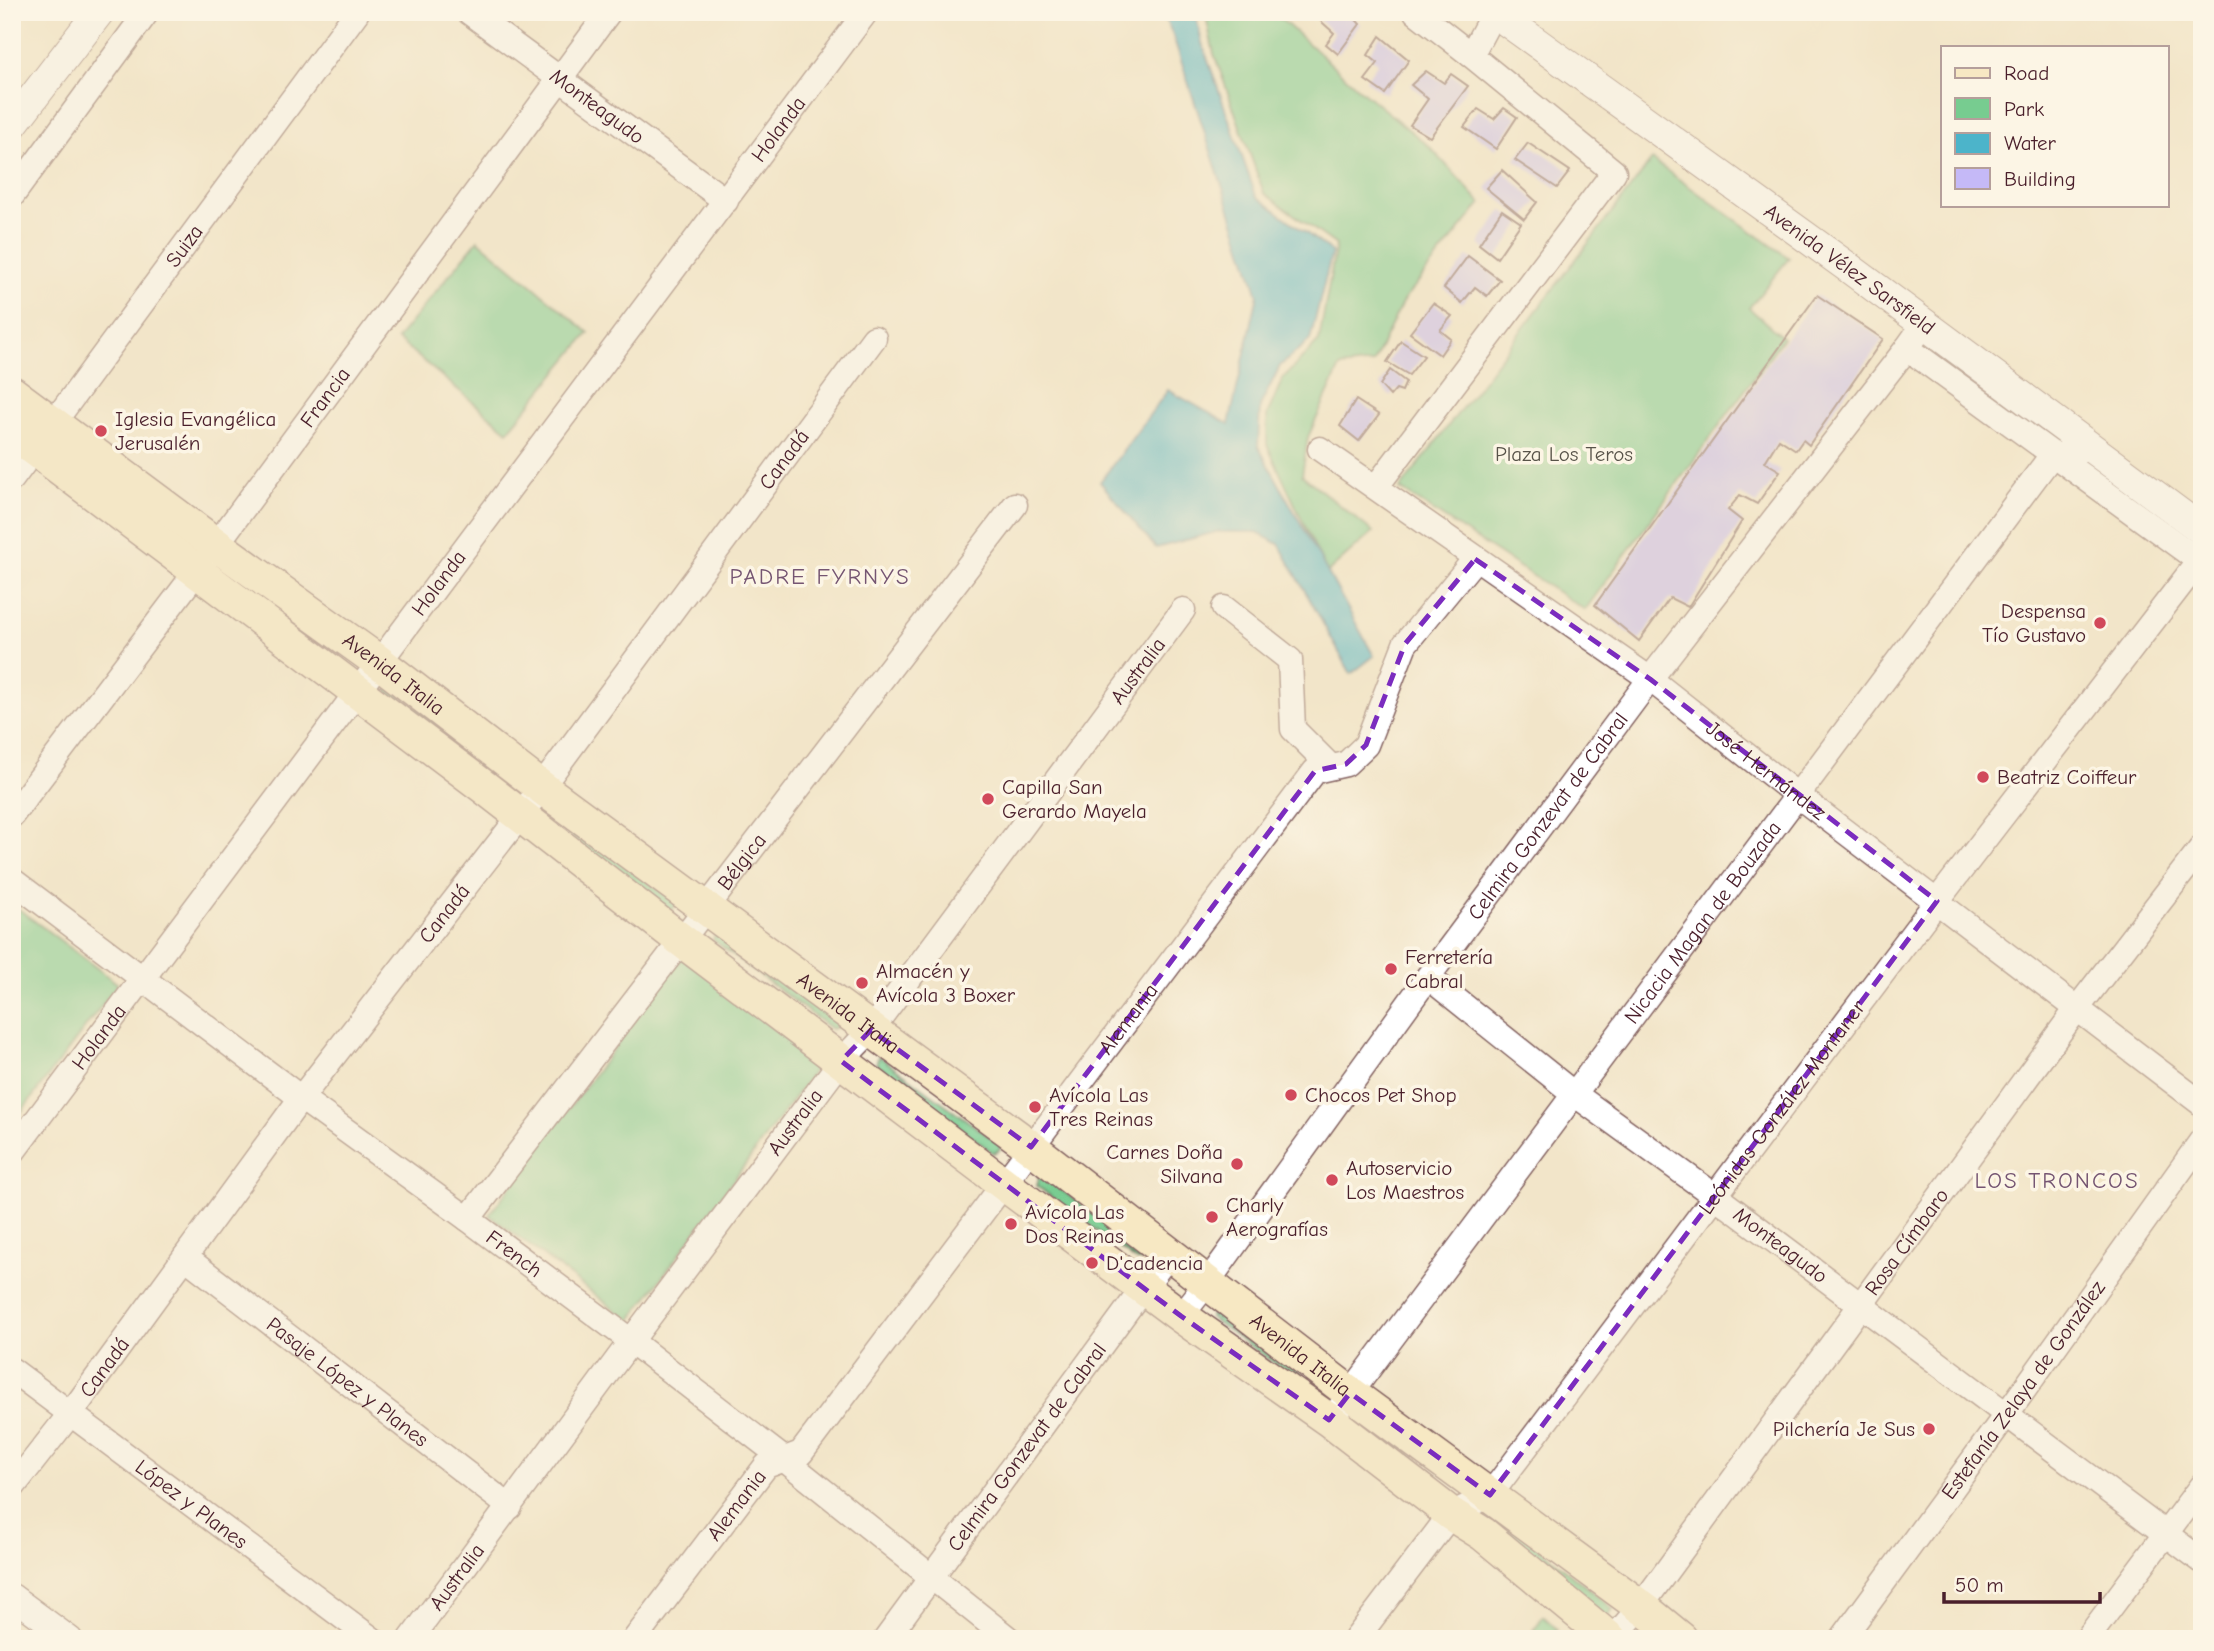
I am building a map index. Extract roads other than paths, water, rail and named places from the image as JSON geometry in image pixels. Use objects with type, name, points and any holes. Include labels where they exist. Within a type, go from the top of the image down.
[{"type":"main road","name":"Avenida Italia","points":[[12,393],[34,435],[206,557],[379,662],[541,787],[1031,1147],[1350,1393],[1641,1606],[1681,1639]]},
{"type":"main road","name":"Avenida Italia","points":[[206,557],[357,691],[1004,1184],[1181,1316],[1329,1420],[1451,1514],[1483,1534],[1611,1639]]},
{"type":"street","points":[[12,125],[99,12]]},
{"type":"street","points":[[12,196],[147,12]]},
{"type":"street","name":"Suiza","points":[[12,479],[34,435],[357,12]]},
{"type":"street","name":"Monteagudo","points":[[469,12],[726,201]]},
{"type":"street","name":"Francia","points":[[12,815],[609,12]]},
{"type":"street","name":"Holanda","points":[[12,1153],[866,12]]},
{"type":"street","points":[[1376,487],[1614,172],[1416,12]]},
{"type":"street","points":[[1471,55],[1494,12]]},
{"type":"street","name":"Avenida Vélez Sarsfield","points":[[1494,12],[1924,324],[2202,530]]},
{"type":"street","name":"Celmira Gonzevat de Cabral","points":[[1181,1316],[1208,1283],[1428,977],[1650,679],[1924,324]]},
{"type":"street","name":"Canadá","points":[[12,1488],[71,1413],[301,1098],[520,816],[874,338]]},
{"type":"street","name":"Avenida Vélez Sarsfield","points":[[1908,348],[2200,562]]},
{"type":"street","points":[[2052,455],[2073,454],[2086,445]]},
{"type":"street","name":"José Hernández","points":[[1320,449],[1650,679],[2076,1010],[2202,1104]]},
{"type":"street","name":"Nicacia Magan de Bouzada","points":[[1329,1420],[2052,455]]},
{"type":"street","name":"Bélgica","points":[[468,1219],[1015,505]]},
{"type":"street","name":"Alemania","points":[[635,1639],[765,1466],[801,1453],[1315,771],[1346,764],[1366,745],[1405,644],[1475,559]]},
{"type":"street","name":"Leónidas González Montaner","points":[[1356,1639],[1451,1514],[1490,1495],[1937,901],[2200,562]]},
{"type":"street","points":[[1224,608],[1290,660],[1293,729],[1331,767]]},
{"type":"street","name":"Australia","points":[[411,1639],[841,1061],[870,1030],[1183,610]]},
{"type":"street","name":"Rosa Címbaro","points":[[1611,1639],[1641,1606],[2076,1010],[2202,847]]},
{"type":"street","name":"French","points":[[12,880],[301,1098],[631,1341],[1009,1639]]},
{"type":"street","name":"Monteagudo","points":[[1428,977],[1573,1093],[2202,1561]]},
{"type":"street","name":"Estefanía Zelaya de González","points":[[1842,1639],[2202,1140]]},
{"type":"street","name":"Celmira Gonzevat de Cabral","points":[[886,1639],[1169,1255]]},
{"type":"street","name":"Pasaje López y Planes","points":[[185,1257],[510,1507]]},
{"type":"street","name":"López y Planes","points":[[12,1370],[372,1639]]},
{"type":"street","points":[[2087,1639],[2202,1485]]},
{"type":"street","points":[[12,1596],[70,1639]]},
{"type":"water","points":[[1162,12],[1195,12],[1202,43],[1256,196],[1332,252],[1310,340],[1280,366],[1260,406],[1258,446],[1374,656],[1351,674],[1279,544],[1255,532],[1216,532],[1156,548],[1100,482],[1168,390],[1229,424],[1258,295],[1172,33]]},
{"type":"place","name":"Iglesia Evangélica Jerusalén","points":[[101,431]]},
{"type":"place","name":"Despensa Tío Gustavo","points":[[2100,623]]},
{"type":"place","name":"Beatriz Coiffeur","points":[[1983,777]]},
{"type":"place","name":"Capilla San Gerardo Mayela","points":[[988,799]]},
{"type":"place","name":"Ferretería Cabral","points":[[1391,969]]},
{"type":"place","name":"Almacén y Avícola 3 Boxer","points":[[862,983]]},
{"type":"place","name":"Chocos Pet Shop","points":[[1291,1095]]},
{"type":"place","name":"Avícola Las Tres Reinas","points":[[1035,1107]]},
{"type":"place","name":"Carnes Doña Silvana","points":[[1237,1164]]},
{"type":"place","name":"Autoservicio Los Maestros","points":[[1332,1180]]},
{"type":"place","name":"Charly Aerografías","points":[[1212,1217]]},
{"type":"place","name":"Avícola Las Dos Reinas","points":[[1011,1224]]},
{"type":"place","name":"D'cadencia","points":[[1092,1263]]},
{"type":"place","name":"Pilchería Je Sus","points":[[1929,1429]]},
{"type":"district","name":"PADRE FYRNYS","points":[[820,576]]},
{"type":"district","name":"LOS TRONCOS","points":[[2057,1180]]},
{"type":"park label","name":"Plaza Los Teros","points":[[1564,454]]}]
